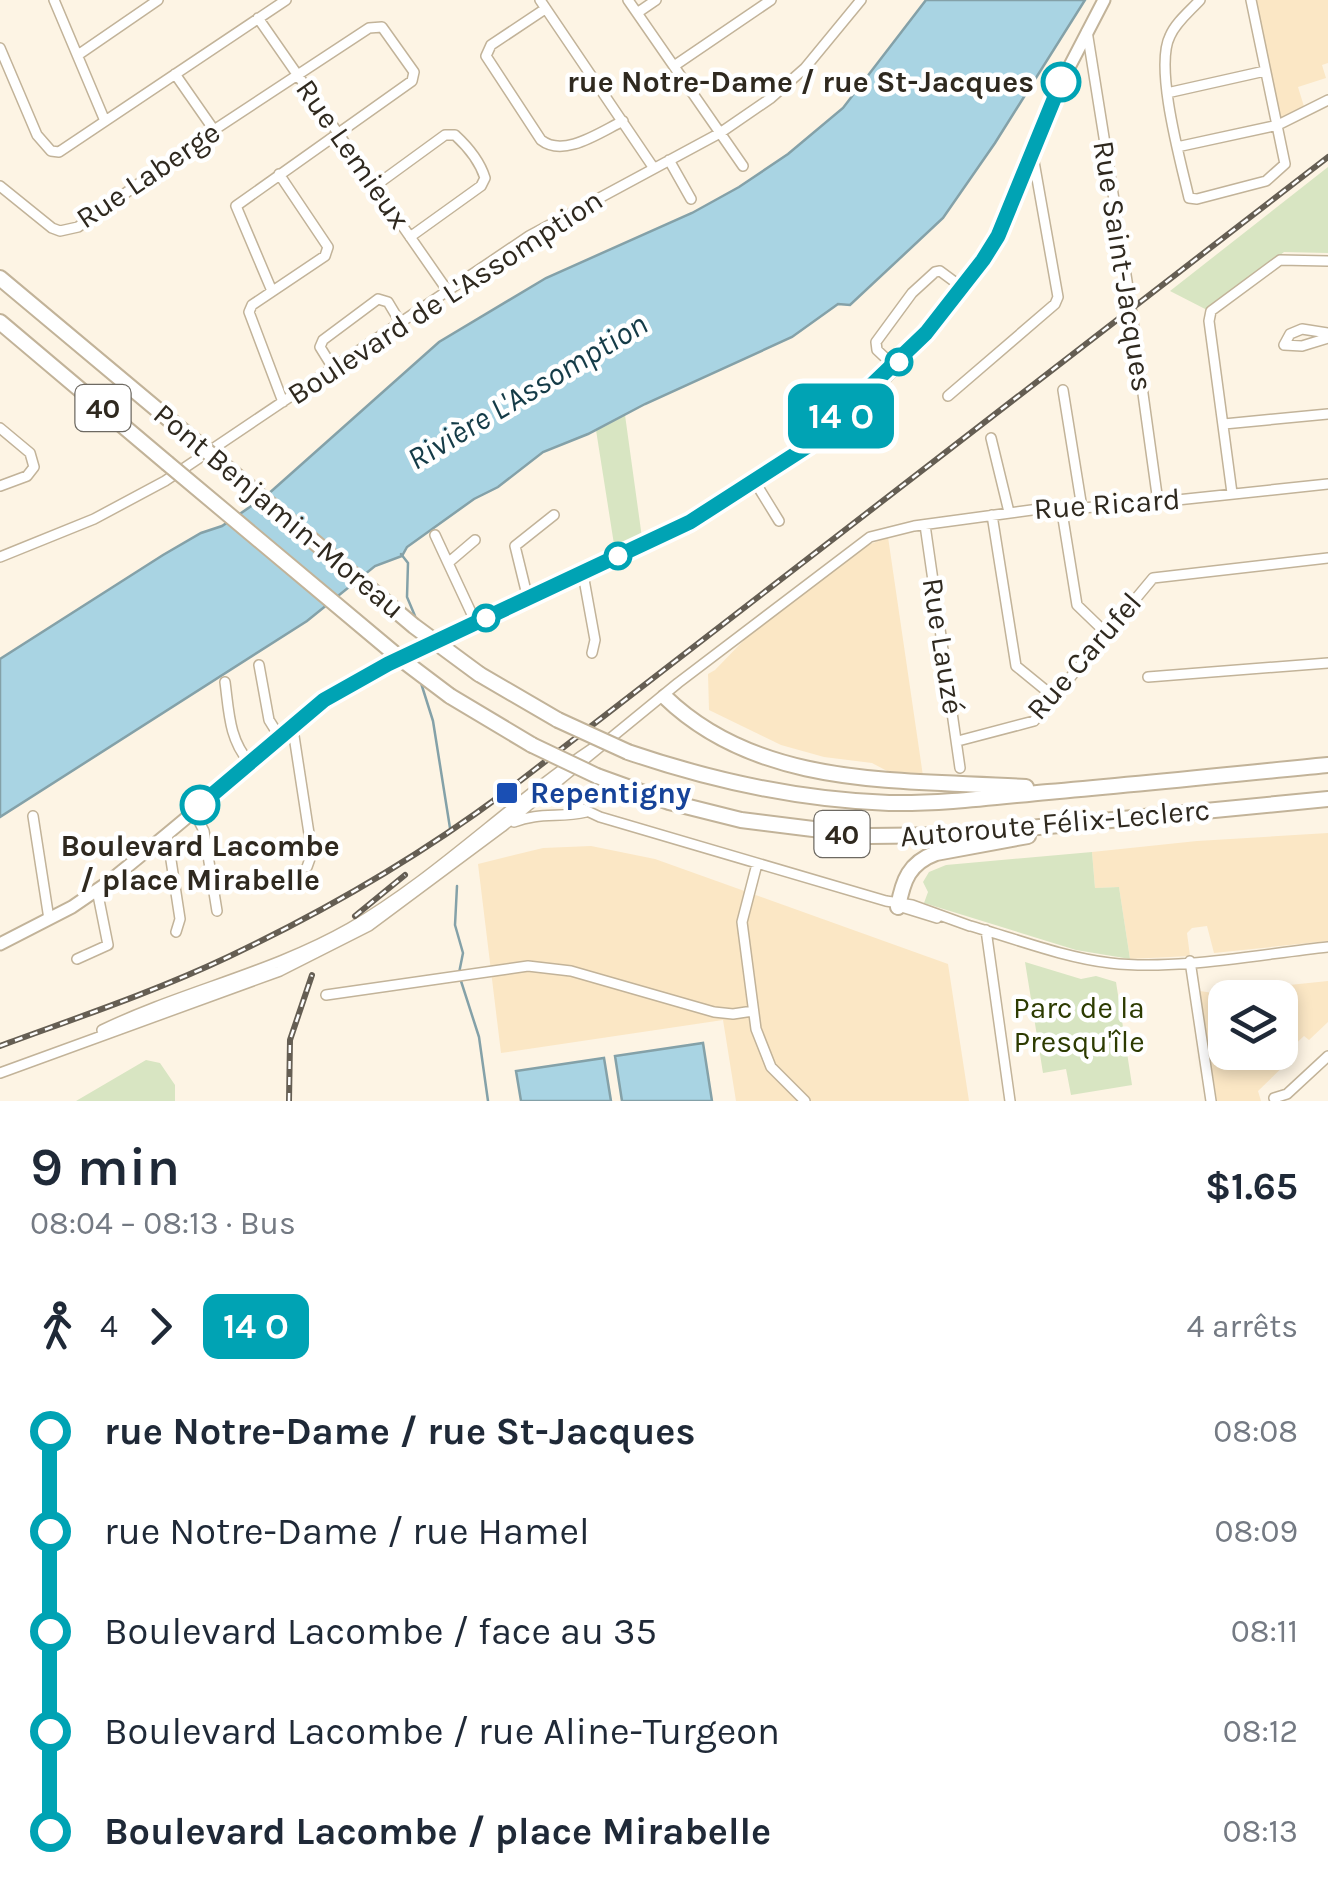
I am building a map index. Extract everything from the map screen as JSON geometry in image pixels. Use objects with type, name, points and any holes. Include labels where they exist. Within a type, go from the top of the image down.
[{"type":"highway","points":[[0,268],[82,344]]},
{"type":"highway","name":"40","points":[[0,278],[82,344]]},
{"type":"highway","name":"Pont Benjamin-Moreau","points":[[0,323],[450,696]]},
{"type":"highway","name":"Pont Benjamin-Moreau","points":[[82,344],[414,626],[480,674]]},
{"type":"highway","name":"Autoroute Félix-Leclerc","points":[[480,674],[558,720],[628,752],[742,785],[839,800],[932,802],[1328,763]]},
{"type":"highway","name":"Autoroute Félix-Leclerc","points":[[450,696],[532,746],[657,798],[718,815],[834,834],[948,836],[1293,803],[1328,803]]},
{"type":"highway","points":[[665,697],[698,723],[735,744],[772,760],[816,772],[870,779],[1072,790]]},
{"type":"highway","points":[[895,904],[909,870],[930,855],[1093,822]]},
{"type":"main road","points":[[0,944],[97,890],[317,704],[363,677],[690,522],[808,446],[926,333],[998,236],[1064,76],[1104,0]]},
{"type":"street","points":[[54,0],[105,121]]},
{"type":"street","points":[[78,55],[158,0]]},
{"type":"street","points":[[0,48],[37,135],[51,151],[69,148],[286,0]]},
{"type":"street","points":[[628,0],[743,166]]},
{"type":"street","points":[[637,13],[656,0]]},
{"type":"street","points":[[674,66],[771,0]]},
{"type":"street","name":"Boulevard de L'Assomption","points":[[0,557],[130,501],[529,236],[720,133],[771,98],[805,68],[861,0]]},
{"type":"street","points":[[1200,0],[1169,36],[1166,51],[1177,148],[1189,198],[1197,199],[1275,176],[1285,164],[1252,0]]},
{"type":"street","points":[[623,122],[564,148],[549,146],[541,140],[486,56],[491,44],[542,4],[623,122],[653,167]]},
{"type":"street","name":"Rue Lemieux","points":[[258,18],[448,290]]},
{"type":"street","name":"Rue Laberge","points":[[0,186],[42,222],[60,230],[78,227],[214,130],[378,26],[415,76],[338,134]]},
{"type":"street","name":"Rue Saint-Jacques","points":[[1087,31],[1158,502]]},
{"type":"street","points":[[1168,93],[1266,71]]},
{"type":"street","points":[[175,74],[214,130]]},
{"type":"street","points":[[1177,148],[1278,125],[1328,100]]},
{"type":"street","points":[[272,291],[236,206],[338,134]]},
{"type":"street","points":[[375,186],[445,136],[456,135],[465,145],[483,171],[481,186],[410,236]]},
{"type":"street","points":[[948,396],[1056,304],[1058,297],[1032,153]]},
{"type":"street","points":[[669,160],[691,199]]},
{"type":"street","points":[[279,174],[328,248],[325,256],[250,307],[248,315],[284,402]]},
{"type":"street","points":[[1232,493],[1208,321],[1210,311],[1280,260],[1328,260]]},
{"type":"street","points":[[894,366],[877,350],[876,342],[912,293],[936,272],[962,288]]},
{"type":"street","points":[[333,368],[320,347],[323,340],[378,300],[388,302],[400,322]]},
{"type":"street","points":[[1063,390],[1082,508]]},
{"type":"street","points":[[867,392],[874,401],[878,427]]},
{"type":"street","points":[[1224,424],[1328,414]]},
{"type":"street","points":[[0,428],[34,460],[27,476],[0,486]]},
{"type":"street","points":[[992,438],[1009,512]]},
{"type":"street","points":[[754,482],[779,521]]},
{"type":"street","name":"Rue Ricard","points":[[550,784],[850,550],[887,531],[1061,506],[1158,502],[1328,484]]},
{"type":"street","points":[[1061,506],[1077,605],[1106,632]]},
{"type":"street","points":[[528,599],[515,546],[554,515]]},
{"type":"street","points":[[992,515],[1016,666],[1054,698]]},
{"type":"street","name":"Rue Lauzé","points":[[925,524],[960,768]]},
{"type":"street","points":[[435,535],[476,622]]},
{"type":"street","points":[[448,563],[475,540]]},
{"type":"street","name":"Rue Carufel","points":[[958,741],[1034,721],[1145,584],[1160,576],[1328,558]]},
{"type":"street","points":[[584,574],[595,640],[592,654]]},
{"type":"street","points":[[1148,678],[1328,663]]},
{"type":"street","points":[[258,664],[269,720],[295,740],[312,853],[307,867]]},
{"type":"street","points":[[225,682],[232,737],[238,751],[250,763]]},
{"type":"street","points":[[550,784],[587,812],[970,926],[1112,963],[1190,961],[1328,947]]},
{"type":"street","points":[[0,1073],[319,954],[390,912],[502,828],[550,784]]},
{"type":"street","points":[[55,1053],[111,1026],[282,961],[340,934],[391,902],[550,784]]},
{"type":"street","points":[[193,810],[204,831],[216,910]]},
{"type":"street","points":[[502,828],[535,815],[570,816],[587,812]]},
{"type":"street","points":[[32,816],[50,919]]},
{"type":"street","points":[[167,834],[180,918],[176,932]]},
{"type":"street","points":[[757,864],[742,922],[753,1011],[767,1060],[787,1086],[806,1101]]},
{"type":"street","points":[[77,959],[108,945],[97,890]]},
{"type":"street","points":[[986,930],[1010,1101]]},
{"type":"street","points":[[1190,961],[1211,1101]]},
{"type":"street","points":[[326,995],[519,966],[548,968],[714,1012],[753,1011]]},
{"type":"street","points":[[1274,1098],[1287,1094],[1328,1056]]},
{"type":"shaded area","points":[[1252,0],[1328,0],[1328,63],[1322,65],[1326,78],[1298,87],[1306,113],[1278,125]]},
{"type":"shaded area","points":[[888,537],[923,776],[889,772],[872,763],[824,757],[781,745],[709,710],[708,674],[745,639],[863,547]]},
{"type":"shaded area","points":[[1328,833],[1328,941],[1214,953],[1207,926],[1192,928],[1187,933],[1190,956],[1130,959],[1119,887],[1095,888],[1092,852]]},
{"type":"shaded area","points":[[591,846],[655,859],[948,964],[969,1101],[736,1101],[723,1020],[501,1053],[478,864],[543,848]]},
{"type":"shaded area","points":[[1328,981],[1328,1022],[1309,1040],[1304,1036],[1298,1042],[1298,984]]},
{"type":"shaded area","points":[[1200,991],[1208,992],[1208,1043]]},
{"type":"shaded area","points":[[1212,1070],[1280,1070],[1258,1091],[1261,1101],[1217,1101]]},
{"type":"green space","points":[[1328,167],[1328,253],[1284,252],[1209,311],[1170,291]]},
{"type":"green space","points":[[625,415],[643,545],[616,557],[596,430]]},
{"type":"green space","points":[[1092,852],[1095,888],[1119,887],[1130,959],[1076,950],[924,903],[928,892],[923,882],[929,872],[946,865]]},
{"type":"green space","name":"Parc de la Presqu'île","points":[[1025,962],[1081,979],[1096,976],[1116,982],[1132,1085],[1071,1095],[1066,1069],[1043,1073]]},
{"type":"green space","points":[[146,1060],[160,1063],[175,1085],[175,1101],[76,1101]]},
{"type":"water","name":"Rivière L'Assomption","points":[[926,0],[1085,0],[943,218],[850,305],[838,304],[792,337],[543,452],[407,547],[402,556],[375,566],[307,621],[0,817],[0,659],[163,555],[222,526],[266,496],[439,342],[546,278],[692,213],[788,154],[843,108]]},
{"type":"water","points":[[703,1043],[712,1101],[622,1101],[615,1056]]},
{"type":"water","points":[[604,1058],[611,1101],[521,1101],[516,1071]]},
{"type":"waterway","points":[[401,554],[408,563],[407,597],[415,616]]},
{"type":"waterway","points":[[421,683],[433,721],[450,828]]},
{"type":"waterway","points":[[457,886],[455,925],[463,953],[459,973]]},
{"type":"waterway","points":[[461,981],[479,1037],[488,1101]]},
{"type":"railway","points":[[507,791],[1328,157]]},
{"type":"railway","points":[[0,1046],[172,982],[264,939],[404,861],[504,793]]},
{"type":"railway","points":[[355,916],[405,875]]},
{"type":"railway","points":[[289,1101],[290,1040],[312,975]]},
{"type":"bus line","points":[[200,805],[324,700],[388,664],[690,522],[808,446],[926,333],[983,260],[998,236],[1061,82]]},
{"type":"place","name":"rue Notre-Dame / rue St-Jacques","points":[[1061,82]]},
{"type":"place","name":"Repentigny","points":[[507,793]]},
{"type":"place","name":"Boulevard Lacombe / place Mirabelle","points":[[200,805]]}]
